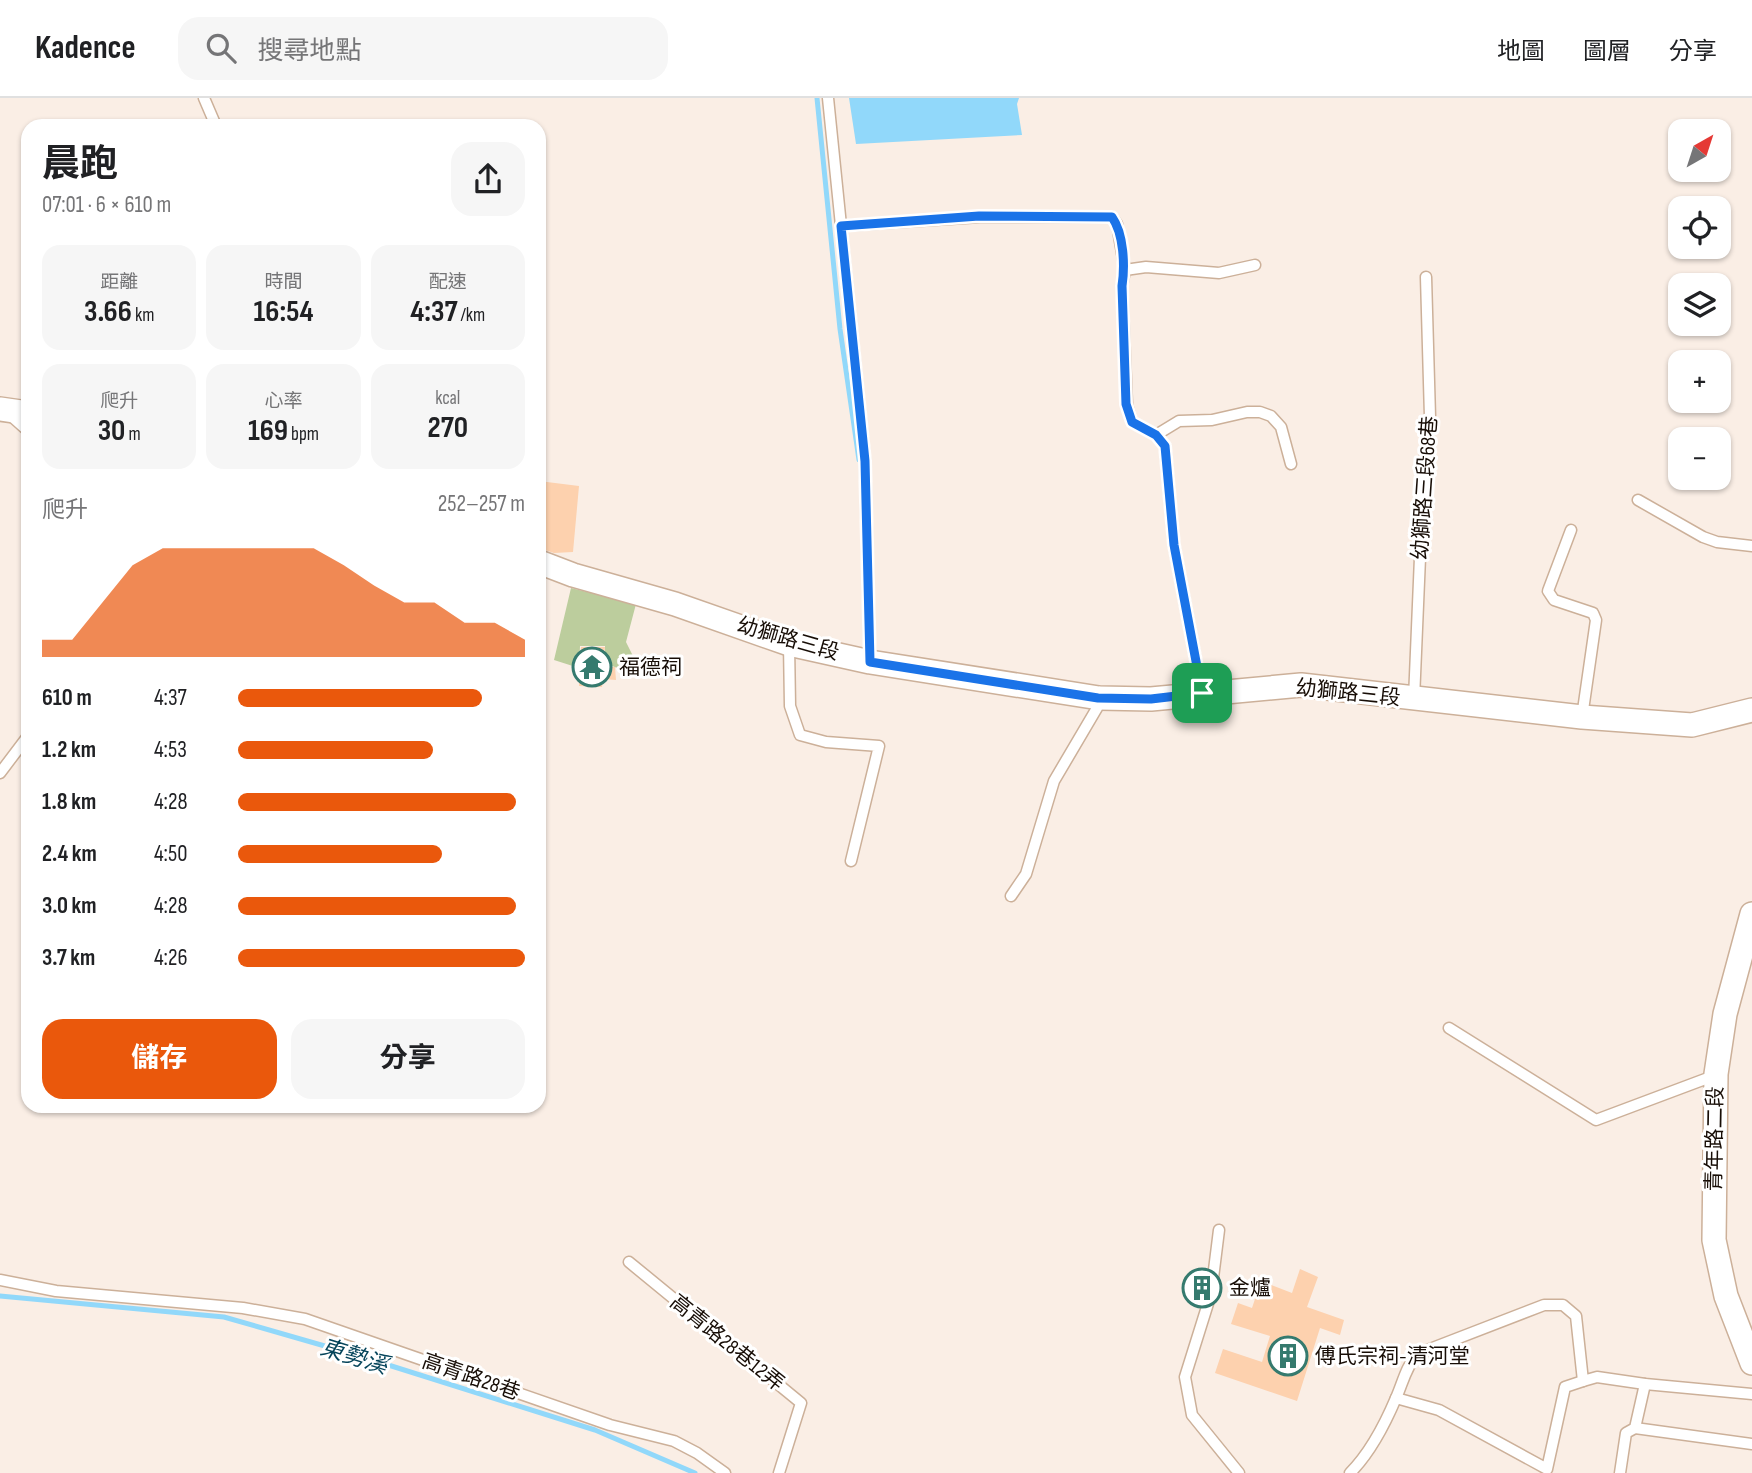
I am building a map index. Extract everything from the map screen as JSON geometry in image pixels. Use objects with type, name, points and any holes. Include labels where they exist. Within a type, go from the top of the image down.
[{"type":"street","points":[[2,410],[21,412]]},
{"type":"street","name":"幼獅路三段","points":[[546,564],[789,643],[870,662],[1098,698],[1151,699],[1301,685],[1582,717],[1692,725],[1752,710]]},
{"type":"street","name":"青年路二段","points":[[1752,914],[1724,1014],[1716,1074],[1714,1240],[1726,1296],[1752,1363]]},
{"type":"lane","points":[[204,98],[213,119]]},
{"type":"lane","points":[[828,98],[865,461],[870,662]]},
{"type":"lane","points":[[841,226],[979,216],[1112,217],[1117,224],[1125,270],[1122,286],[1126,404],[1132,422],[1156,435],[1165,446],[1174,545],[1202,693]]},
{"type":"lane","points":[[1125,270],[1146,267],[1219,273],[1255,265]]},
{"type":"lane","name":"幼獅路三段68巷","points":[[1414,699],[1424,463],[1430,417],[1426,277]]},
{"type":"lane","points":[[2,410],[21,425]]},
{"type":"lane","points":[[1156,435],[1179,421],[1212,420],[1247,412],[1260,412],[1271,416],[1281,427],[1291,464]]},
{"type":"lane","points":[[1638,500],[1703,537],[1717,542],[1752,546]]},
{"type":"lane","points":[[1571,530],[1548,591],[1554,600],[1593,613],[1596,620],[1582,717]]},
{"type":"lane","points":[[789,643],[790,706],[800,735],[826,742],[879,746],[851,861]]},
{"type":"lane","points":[[1011,897],[1026,874],[1054,781],[1097,708],[1098,698]]},
{"type":"lane","points":[[0,773],[21,745]]},
{"type":"lane","points":[[1449,1028],[1596,1120],[1716,1074]]},
{"type":"lane","points":[[1219,1230],[1211,1294],[1185,1377],[1192,1415],[1239,1473]]},
{"type":"lane","name":"高青路28巷12弄","points":[[629,1262],[801,1403],[779,1473]]},
{"type":"lane","name":"高青路28巷","points":[[0,1280],[56,1291],[243,1308],[305,1319],[610,1425],[674,1441],[698,1453],[725,1473]]},
{"type":"lane","points":[[1350,1473],[1372,1444],[1396,1398],[1408,1364],[1418,1354],[1544,1305],[1563,1305],[1576,1316],[1583,1381]]},
{"type":"lane","points":[[1396,1398],[1439,1410],[1547,1469],[1565,1387],[1597,1377],[1752,1394]]},
{"type":"lane","points":[[1635,1428],[1645,1384]]},
{"type":"lane","points":[[1620,1473],[1626,1433],[1635,1428],[1752,1444]]},
{"type":"green space","points":[[571,588],[636,604],[626,642],[633,656],[627,672],[605,663],[605,646],[580,646],[579,668],[554,660]]},
{"type":"water","points":[[849,98],[1019,98],[1017,104],[1022,135],[856,144]]},
{"type":"building","points":[[546,482],[579,486],[573,552],[554,553],[546,550]]},
{"type":"building","name":"福德祠","points":[[581,647],[605,647],[603,666],[615,667],[616,680],[603,679],[602,687],[579,686]]},
{"type":"building","name":"傅氏宗祠-清河堂","points":[[1300,1269],[1318,1277],[1307,1307],[1344,1320],[1340,1335],[1320,1328],[1297,1401],[1215,1373],[1223,1349],[1262,1362],[1270,1336],[1231,1324],[1238,1303],[1252,1308],[1261,1281],[1292,1293]]},
{"type":"waterway","points":[[817,98],[840,329],[859,460]]},
{"type":"waterway","name":"東勢溪","points":[[0,1296],[224,1317],[363,1357],[595,1430],[695,1473]]},
{"type":"place","name":"福德祠","points":[[592,667]]},
{"type":"place","name":"金爐","points":[[1202,1288]]},
{"type":"place","name":"傅氏宗祠-清河堂","points":[[1288,1356]]},
{"type":"route","points":[[979,216],[1112,217],[1117,224],[1125,270],[1122,286],[1126,404],[1132,422],[1156,435],[1165,446],[1174,545],[1202,693],[1151,699],[1098,698],[870,662],[865,461],[841,226],[979,216]]}]
